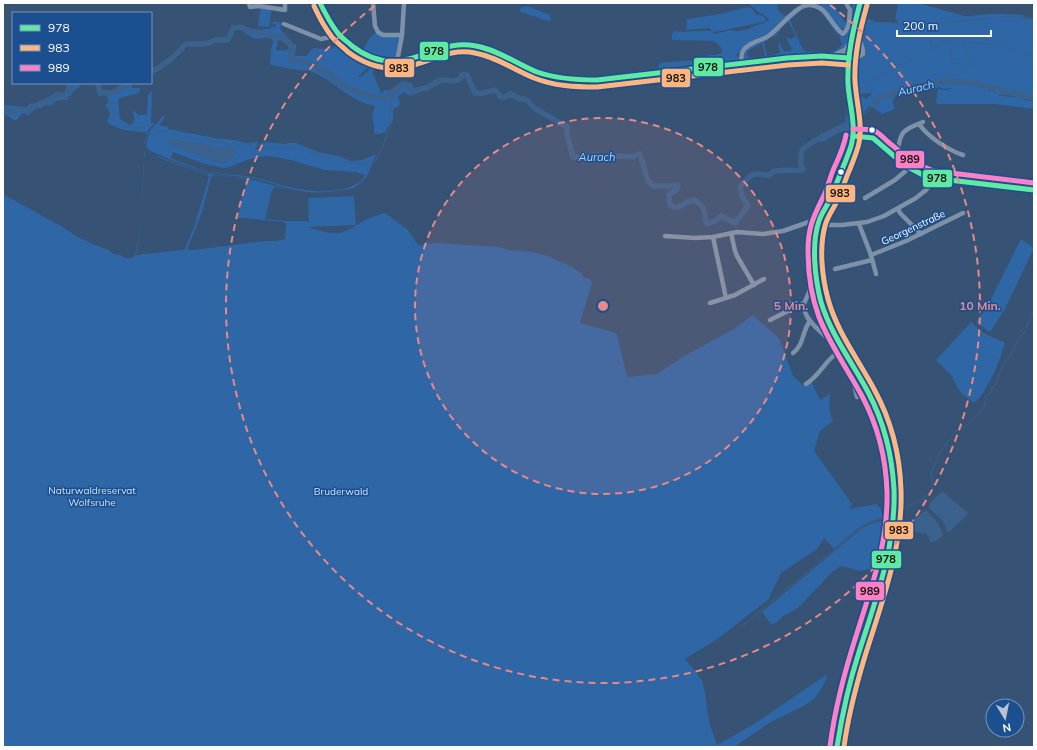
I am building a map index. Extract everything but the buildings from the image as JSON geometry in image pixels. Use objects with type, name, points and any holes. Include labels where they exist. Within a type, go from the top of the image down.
[{"type":"main road","points":[[837,747],[846,697],[885,569],[893,525],[894,504],[893,475],[888,443],[878,412],[832,329],[823,307],[818,286],[816,268],[816,230],[818,223],[831,197],[852,147],[853,136],[848,74],[852,40],[860,3]]},
{"type":"main road","points":[[834,56],[846,50],[852,40]]},
{"type":"street","points":[[248,3],[250,7],[259,6],[285,10],[286,3]]},
{"type":"street","points":[[320,3],[338,34],[353,47],[372,59],[386,62],[400,61],[452,44],[470,44],[493,50],[528,68],[549,76],[570,80],[597,80],[787,58],[834,56],[857,58],[863,54],[859,41],[859,29],[868,3]]},
{"type":"street","points":[[373,3],[375,26],[378,32],[383,35],[402,35]]},
{"type":"street","points":[[400,61],[404,3]]},
{"type":"street","points":[[742,63],[741,55],[744,49],[771,34],[797,10],[805,6],[810,5],[818,7],[824,12],[838,31],[843,34],[848,28],[850,10],[846,3]]},
{"type":"street","points":[[284,24],[321,39],[338,34]]},
{"type":"street","points":[[892,155],[897,151],[904,132],[921,123],[922,128],[939,142],[963,155]]},
{"type":"street","points":[[853,136],[873,138],[908,168],[924,176],[1034,190]]},
{"type":"street","points":[[865,198],[895,180],[908,168]]},
{"type":"street","points":[[666,236],[695,238],[713,237],[731,233],[771,233],[812,222],[834,225],[859,224],[884,216],[916,198],[930,185],[932,178]]},
{"type":"street","points":[[898,209],[900,213],[919,230],[921,234]]},
{"type":"street","name":"Georgenstraße","points":[[835,269],[871,258],[963,214]]},
{"type":"street","points":[[859,224],[876,274]]},
{"type":"street","points":[[770,320],[804,303],[809,294],[811,285],[811,234],[812,231],[816,230]]},
{"type":"street","points":[[731,233],[737,256],[754,285]]},
{"type":"street","points":[[713,237],[726,298]]},
{"type":"street","points":[[710,303],[726,298],[764,279]]},
{"type":"street","points":[[804,303],[806,314],[810,321],[829,340],[838,352],[851,375],[857,397],[864,396],[868,393]]},
{"type":"street","points":[[793,353],[799,347],[807,325],[810,321]]},
{"type":"street","points":[[806,384],[814,379],[828,360],[838,352]]},
{"type":"green space","points":[[748,3],[780,3],[777,7],[778,10],[784,16],[788,16],[769,33],[738,53],[736,55],[740,59],[738,60],[660,69],[658,67],[660,63],[701,60],[709,55],[722,53],[717,43],[713,41],[672,40],[672,34],[674,31],[712,31],[714,34],[730,30],[745,30],[769,20]]},
{"type":"green space","points":[[822,3],[832,3],[847,25],[845,29],[838,28],[822,8]]},
{"type":"green space","points":[[853,3],[857,3],[851,35],[846,48],[833,54],[745,61],[744,59],[744,54],[750,47],[773,35],[780,28],[781,30],[776,35],[782,48],[785,52],[792,50],[786,37],[790,39],[796,36],[788,21],[801,10],[790,20],[802,48],[806,52],[811,51],[819,53],[829,53],[838,49],[842,44],[840,38],[821,12],[811,7],[818,9],[822,12],[839,35],[844,37],[848,32]],"holes":[[[773,36],[778,40],[780,53],[767,56],[764,42]],[[762,43],[765,56],[752,58],[748,57],[747,54],[749,50]]]},
{"type":"green space","points":[[870,3],[874,3],[869,7],[866,18],[877,22],[899,23],[895,19],[898,3],[918,3],[965,16],[1016,14],[1024,15],[1023,18],[1034,19],[1034,99],[1026,99],[1019,96],[998,95],[1018,97],[1025,100],[1034,101],[1034,109],[995,104],[938,104],[936,103],[938,89],[947,90],[954,88],[944,89],[939,87],[927,91],[919,89],[907,95],[898,93],[892,101],[895,109],[882,114],[873,107],[856,123],[873,106],[877,99],[856,121],[853,97],[864,97],[865,99],[871,95],[871,93],[853,95],[853,89],[856,89],[857,86],[857,84],[854,84],[857,62],[864,55],[860,35],[864,33],[864,30],[861,30],[861,27],[866,10]]},
{"type":"green space","points":[[261,6],[272,8],[269,27],[258,26]]},
{"type":"green space","points":[[527,6],[550,15],[551,21],[519,11],[522,7]]},
{"type":"green space","points":[[748,7],[752,8],[757,16],[758,14],[766,19],[766,21],[763,22],[715,32],[709,28],[686,30],[687,19],[715,15]]},
{"type":"green space","points":[[273,21],[282,23],[280,29],[291,41],[286,43],[279,40],[277,43],[277,50],[286,50],[295,44],[295,56],[306,56],[313,48],[324,49],[345,45],[367,62],[369,66],[358,77],[362,76],[369,70],[371,65],[374,71],[372,72],[381,93],[384,90],[397,87],[403,81],[413,84],[413,88],[417,88],[441,77],[441,79],[416,94],[410,96],[404,92],[400,95],[398,97],[400,103],[399,106],[393,109],[393,120],[391,125],[386,128],[386,132],[374,134],[372,116],[375,108],[374,105],[367,104],[352,97],[322,76],[313,72],[270,65],[273,42],[272,38],[255,39],[242,31],[243,26],[261,32],[263,29],[275,27],[276,25],[273,24]]},
{"type":"green space","points":[[376,32],[399,37],[400,39],[396,59],[380,58],[365,52],[363,49],[369,39]]},
{"type":"green space","points":[[70,84],[79,84],[80,86],[73,92],[72,95],[69,96],[68,100],[59,100],[52,105],[36,108],[29,115],[22,113],[17,120],[14,120],[6,115],[3,116],[3,106],[5,105],[26,107],[31,103],[37,104],[52,99],[56,92],[64,94],[65,90]]},
{"type":"green space","points":[[95,84],[100,84],[101,90],[106,91],[118,90],[122,84],[132,84],[132,88],[140,88],[139,93],[120,98],[118,100],[120,119],[130,125],[135,119],[133,115],[134,111],[138,115],[145,115],[147,113],[148,95],[152,91],[151,122],[152,124],[154,122],[155,123],[148,130],[145,143],[146,132],[125,130],[115,127],[107,122],[110,114],[108,108],[105,106],[108,103],[107,95],[102,93],[98,96]]},
{"type":"green space","points":[[163,116],[165,117],[159,125],[168,127],[168,129],[245,143],[258,142],[257,147],[254,150],[260,149],[261,143],[267,142],[283,144],[296,143],[319,152],[339,156],[351,161],[362,160],[376,155],[365,178],[354,188],[328,192],[309,192],[294,190],[245,177],[211,173],[196,169],[179,163],[148,150],[146,145],[149,132]],"holes":[[[170,139],[215,147],[226,147],[237,152],[226,162],[221,163],[172,145]],[[173,152],[202,163],[223,168],[230,167],[249,159],[266,156],[291,160],[325,170],[356,172],[365,175],[361,181],[347,188],[330,191],[313,191],[292,188],[252,177],[204,171],[171,158]]]},
{"type":"green space","points":[[850,116],[850,132],[846,131],[835,134],[821,143],[820,134],[846,122],[845,117]]},
{"type":"green space","name":"Bruderwald","points":[[156,156],[204,173],[249,179],[283,188],[275,187],[272,190],[265,219],[309,222],[308,198],[354,196],[356,225],[309,227],[329,233],[340,233],[350,229],[369,218],[385,213],[408,230],[418,245],[437,243],[499,247],[509,250],[545,255],[572,267],[582,274],[584,278],[590,279],[592,283],[580,323],[617,334],[627,377],[657,374],[684,356],[734,329],[753,315],[779,338],[793,376],[803,385],[811,381],[820,400],[830,394],[829,401],[833,421],[820,431],[814,451],[852,504],[849,509],[877,504],[883,517],[862,525],[834,549],[824,538],[817,549],[781,573],[768,600],[716,640],[685,659],[702,680],[709,722],[717,745],[754,724],[826,675],[827,678],[814,699],[804,706],[771,722],[734,747],[3,747],[3,194],[78,237],[125,258],[132,258],[135,255],[142,218],[136,255],[185,249],[195,224],[209,177],[208,175]],"holes":[[[214,175],[247,180],[241,200],[238,218],[284,222],[286,223],[285,239],[188,250],[202,212],[211,177]]]},
{"type":"green space","points":[[144,162],[142,218],[143,167]]},
{"type":"green space","points":[[1021,239],[1034,248],[1005,309],[990,332],[976,322],[986,309]]},
{"type":"green space","points":[[971,322],[986,334],[1005,342],[997,366],[989,383],[974,403],[961,393],[952,378],[953,377],[936,360]]},
{"type":"green space","points":[[880,521],[885,522],[886,527],[878,567],[861,571],[841,566],[832,572],[800,606],[783,616],[776,623],[771,624],[762,612],[862,528]]},
{"type":"shaded area","points":[[168,139],[215,147],[226,147],[237,152],[226,162],[221,163],[172,145],[168,143]]},
{"type":"shaded area","points":[[941,492],[943,492],[968,513],[949,532],[942,520],[929,508],[930,503]]},
{"type":"shaded area","points":[[927,511],[935,519],[942,532],[943,536],[934,542],[930,542],[926,534],[903,529],[904,525]]},
{"type":"waterway","points":[[854,92],[858,61],[866,54],[863,40],[864,32],[873,22],[905,24],[921,27],[926,24],[1008,16],[1034,18]]},
{"type":"waterway","name":"Aurach","points":[[152,71],[170,60],[186,44],[201,44],[216,40],[228,40],[233,28],[241,27],[250,31],[263,33],[274,37],[280,36],[291,45],[291,60],[304,62],[317,67],[344,86],[372,97],[388,97],[398,87],[403,85],[408,85],[412,91],[427,88],[439,81],[454,81],[460,79],[462,75],[467,75],[475,93],[495,90],[501,97],[511,94],[528,101],[534,108],[567,127],[567,134],[573,157],[597,155],[606,158],[616,156],[632,157],[640,154],[648,181],[653,186],[678,185],[677,189],[669,195],[671,206],[677,208],[685,203],[695,200],[704,209],[707,224],[717,220],[721,216],[735,223],[748,206],[742,196],[740,187],[751,176],[755,174],[769,175],[774,171],[797,171],[803,169],[801,165],[801,153],[803,149],[834,130],[846,127],[856,122]]},
{"type":"waterway","points":[[930,39],[931,48]]},
{"type":"waterway","points":[[862,94],[866,84],[945,41],[963,41],[995,45],[1034,56]]},
{"type":"waterway","points":[[950,41],[952,63],[972,66]]},
{"type":"waterway","points":[[962,41],[964,47],[977,64]]},
{"type":"waterway","name":"Aurach","points":[[873,105],[881,96],[891,95],[896,90],[905,91],[916,86],[940,81],[974,83],[1034,98]]},
{"type":"waterway","name":"Aurach","points":[[3,111],[16,112],[19,109],[27,110],[55,96],[66,96],[69,91],[69,87],[73,84]]},
{"type":"waterway","name":"Aurach","points":[[98,84],[101,93],[116,92],[128,84]]},
{"type":"waterway","points":[[108,92],[109,99],[112,104],[113,119],[119,126],[139,128],[146,127],[157,131],[168,132],[179,137],[217,141],[234,146],[253,144],[269,147],[296,147],[319,156],[353,163],[375,162],[388,131],[392,95]]},
{"type":"waterway","points":[[862,96],[858,109],[865,112]]},
{"type":"waterway","points":[[853,106],[854,97]]},
{"type":"waterway","points":[[848,125],[846,111],[849,108]]},
{"type":"waterway","points":[[897,511],[920,501],[931,491],[933,486],[932,471],[942,451],[956,431],[967,425],[982,410],[985,404],[986,396],[991,392],[992,388],[996,384],[1001,369],[1011,355],[1018,339],[1024,333],[1034,311]]},
{"type":"waterway","points":[[740,628],[864,525],[889,515]]},
{"type":"transit line","name":"978","points":[[320,3],[332,25],[342,38],[358,51],[379,60],[386,61],[401,61],[450,46],[467,45],[492,51],[544,74],[567,79],[597,80],[787,58],[822,56],[849,58]]},
{"type":"transit line","name":"978","points":[[837,747],[852,675],[884,572],[892,531],[894,510],[894,489],[891,464],[883,427],[874,403],[836,337],[825,314],[819,293],[815,262],[815,240],[819,221],[831,197],[852,142],[853,128],[848,84],[848,63],[860,3]]},
{"type":"transit line","name":"983","points":[[844,747],[855,690],[890,574],[899,532],[901,511],[899,464],[890,425],[874,389],[837,323],[828,299],[822,262],[822,244],[826,223],[840,193],[859,143],[860,120],[855,81],[855,62],[867,5]]},
{"type":"transit line","name":"983","points":[[314,6],[329,34],[348,52],[370,64],[386,68],[402,68],[419,64],[450,53],[466,52],[491,57],[527,75],[549,83],[597,87],[788,65],[822,63],[848,65]]},
{"type":"transit line","name":"989","points":[[853,129],[867,129],[875,131],[916,163],[934,171],[1034,183]]},
{"type":"transit line","name":"989","points":[[830,746],[845,675],[878,564],[885,530],[887,511],[885,467],[877,431],[868,407],[823,327],[814,301],[809,276],[808,242],[810,228],[841,152],[846,135]]},
{"type":"transit line","name":"978","points":[[853,136],[873,138],[908,167],[932,178],[1034,190]]},
{"type":"park label","name":"Naturwaldreservat Wolfsruhe","points":[[92,496]]}]
